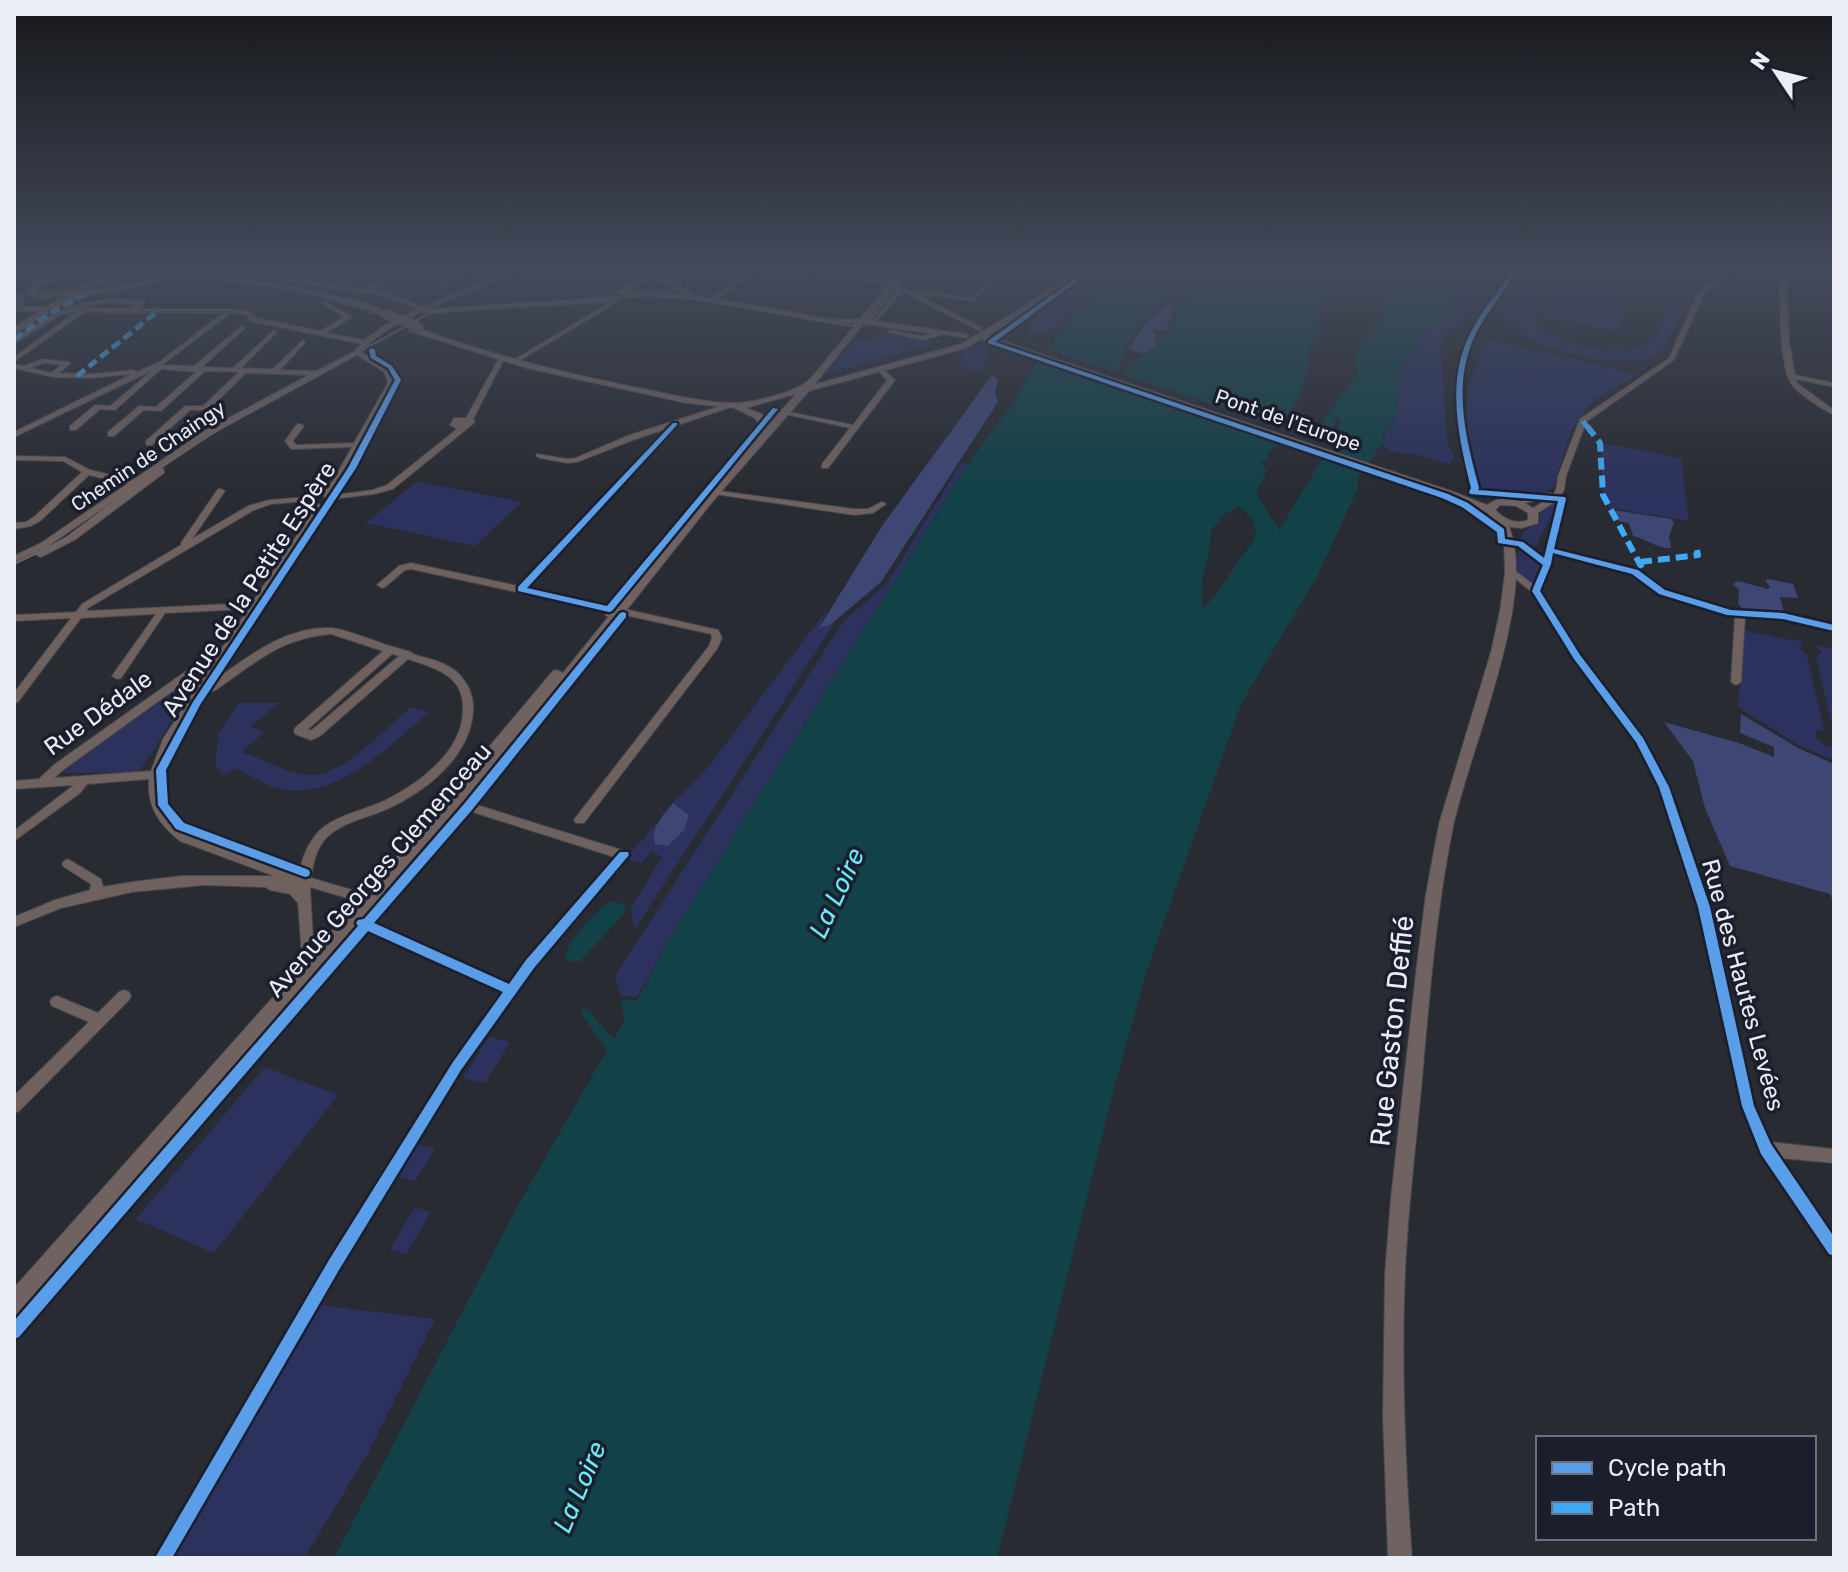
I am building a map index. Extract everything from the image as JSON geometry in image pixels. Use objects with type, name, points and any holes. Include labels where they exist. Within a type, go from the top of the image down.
[{"type":"main road","points":[[452,342],[500,361],[705,408],[747,405],[962,342]]},
{"type":"main road","points":[[459,342],[515,361],[715,400],[741,401],[801,388]]},
{"type":"main road","name":"Avenue Georges Clemenceau","points":[[14,1325],[464,805],[577,664],[649,561],[764,430],[782,415],[801,388],[963,342]]},
{"type":"main road","points":[[900,362],[963,342]]},
{"type":"main road","points":[[1003,342],[1467,494],[1493,506],[1518,503],[1533,512],[1534,521],[1524,525],[1501,521],[1493,506]]},
{"type":"main road","name":"Pont de l'Europe","points":[[1003,342],[1493,506]]},
{"type":"main road","points":[[730,406],[759,416],[764,430],[801,388]]},
{"type":"main road","name":"Avenue Georges Clemenceau","points":[[14,1303],[369,899],[715,492],[764,430]]},
{"type":"main road","name":"Rue Gaston Deffié","points":[[1400,1558],[1394,1443],[1395,1273],[1437,863],[1508,606],[1511,563],[1507,530],[1501,521]]},
{"type":"main road","points":[[1511,563],[1524,525]]},
{"type":"street","points":[[14,360],[39,342]]},
{"type":"street","points":[[73,428],[98,407],[112,408],[189,342]]},
{"type":"street","points":[[111,434],[142,408],[158,409],[227,342]]},
{"type":"street","points":[[235,370],[263,342]]},
{"type":"street","points":[[275,371],[303,342]]},
{"type":"street","points":[[359,354],[362,342]]},
{"type":"street","points":[[515,361],[544,342]]},
{"type":"street","points":[[801,388],[844,342]]},
{"type":"street","points":[[1533,512],[1555,498],[1562,486],[1562,476],[1583,421],[1672,359],[1679,342]]},
{"type":"street","points":[[1785,342],[1791,376],[1797,389],[1834,413]]},
{"type":"street","name":"Chemin de Chaingy","points":[[14,559],[44,545],[192,442],[359,354]]},
{"type":"street","name":"Avenue de la Petite Espère","points":[[325,496],[336,482],[392,378],[383,368],[359,354]]},
{"type":"street","points":[[26,367],[43,361],[68,363],[52,375]]},
{"type":"street","points":[[14,700],[85,606],[212,531],[258,505],[311,502],[325,496],[374,492],[390,487],[459,427],[470,424],[469,419],[500,361]]},
{"type":"street","points":[[14,366],[52,375],[142,372]]},
{"type":"street","points":[[14,435],[156,368],[319,374]]},
{"type":"street","points":[[149,443],[188,408],[205,408],[245,370]]},
{"type":"street","points":[[825,466],[891,380],[883,372]]},
{"type":"street","name":"Chemin de Chaingy","points":[[14,566],[65,542],[193,449],[319,374]]},
{"type":"street","points":[[1791,376],[1834,385]]},
{"type":"street","points":[[540,456],[577,460],[675,424],[705,408]]},
{"type":"street","points":[[782,415],[854,427]]},
{"type":"street","points":[[521,589],[675,424]]},
{"type":"street","name":"Avenue de la Petite Espère","points":[[300,426],[289,441],[294,447],[357,445]]},
{"type":"street","points":[[14,458],[65,459],[87,472],[133,483]]},
{"type":"street","points":[[14,526],[37,519],[87,472]]},
{"type":"street","points":[[1518,503],[1537,500],[1562,486]]},
{"type":"street","points":[[186,546],[185,543],[221,491]]},
{"type":"street","points":[[715,492],[854,512],[870,511],[882,504]]},
{"type":"street","name":"Avenue de la Petite Espère","points":[[153,775],[168,739],[315,514],[311,502]]},
{"type":"street","points":[[1536,591],[1542,580],[1561,502]]},
{"type":"street","points":[[195,528],[212,531]]},
{"type":"street","points":[[1550,550],[1635,572],[1662,592],[1682,600],[1737,612],[1783,616],[1834,628]]},
{"type":"street","name":"Rue des Hautes Levées","points":[[1511,563],[1536,591],[1577,657],[1640,740],[1664,787],[1704,907],[1748,1106],[1766,1149],[1834,1249]]},
{"type":"street","points":[[382,585],[402,568],[411,566],[715,632],[714,647],[580,820]]},
{"type":"street","points":[[14,618],[254,606]]},
{"type":"street","points":[[117,676],[163,610]]},
{"type":"street","points":[[1736,682],[1740,616],[1737,612]]},
{"type":"street","points":[[198,693],[210,689],[270,646],[297,634],[332,631],[408,654],[445,668],[460,679],[467,694],[466,728],[448,757],[422,783],[401,797],[322,835],[310,855],[301,876],[311,964],[333,956]]},
{"type":"street","points":[[392,649],[299,731],[311,736],[316,733],[408,654]]},
{"type":"street","name":"Rue Dédale","points":[[43,782],[59,767],[209,659],[221,657]]},
{"type":"street","points":[[491,755],[481,776],[460,800],[464,805],[624,855]]},
{"type":"street","points":[[153,775],[155,802],[171,829],[204,847],[369,899],[371,904],[363,913],[362,923]]},
{"type":"street","name":"Rue Dédale","points":[[14,785],[153,775]]},
{"type":"street","points":[[14,837],[76,790],[83,781]]},
{"type":"street","points":[[438,817],[464,805]]},
{"type":"street","points":[[68,864],[97,882],[96,894]]},
{"type":"street","points":[[269,885],[301,876]]},
{"type":"street","points":[[14,922],[39,910],[96,894],[204,880],[294,890],[305,903]]},
{"type":"street","points":[[14,1106],[124,996]]},
{"type":"street","points":[[57,1002],[100,1020]]},
{"type":"street","points":[[1766,1149],[1834,1156]]},
{"type":"shaded area","points":[[854,342],[940,342],[848,368],[842,366],[846,368],[824,374],[832,366],[838,366],[834,364]]},
{"type":"shaded area","points":[[1133,342],[1155,342],[1155,347],[1143,354],[1129,348]]},
{"type":"shaded area","points":[[1419,342],[1443,342],[1447,441],[1455,458],[1448,464],[1425,456],[1389,451],[1382,444],[1396,417],[1399,364],[1417,349]]},
{"type":"shaded area","points":[[1484,342],[1505,342],[1638,375],[1599,397],[1581,415],[1569,438],[1554,487],[1541,495],[1480,490],[1466,422],[1468,387],[1483,351],[1479,349]]},
{"type":"shaded area","points":[[1539,342],[1569,342],[1607,350],[1625,350],[1648,342],[1667,342],[1664,350],[1650,358],[1630,361],[1578,356]]},
{"type":"shaded area","points":[[987,344],[987,359],[978,372],[956,367],[965,355],[959,351]]},
{"type":"shaded area","points":[[992,375],[998,380],[995,393],[998,402],[881,582],[830,625],[819,628],[882,526]]},
{"type":"shaded area","points":[[1600,443],[1681,458],[1689,521],[1609,508],[1603,495]]},
{"type":"shaded area","points":[[961,463],[968,464],[677,926],[637,997],[620,996],[615,976],[843,622],[888,582]]},
{"type":"shaded area","points":[[417,481],[522,502],[475,546],[366,523]]},
{"type":"shaded area","points":[[1557,500],[1536,546],[1519,543],[1524,531],[1540,522],[1540,509]]},
{"type":"shaded area","points":[[1613,510],[1671,519],[1674,522],[1669,537],[1671,548],[1633,536],[1629,523],[1619,521]]},
{"type":"shaded area","points":[[1520,547],[1544,564],[1535,588],[1516,571],[1515,558],[1518,558]]},
{"type":"shaded area","points":[[1765,580],[1793,584],[1798,598],[1780,597],[1784,612],[1742,608],[1738,604],[1739,590],[1733,584],[1738,581],[1768,589],[1770,587]]},
{"type":"shaded area","points":[[829,607],[819,628],[830,625],[838,618],[634,930],[631,908],[662,857],[651,851],[642,863],[626,858],[657,823],[653,836],[689,815],[673,803],[709,766]]},
{"type":"shaded area","points":[[1744,629],[1803,641],[1799,648],[1807,655],[1824,730],[1816,731],[1815,736],[1824,745],[1834,748],[1834,760],[1798,745],[1738,707]]},
{"type":"shaded area","points":[[1814,644],[1834,649],[1834,734],[1816,658],[1822,652]]},
{"type":"shaded area","points":[[203,669],[137,772],[65,773],[65,769]]},
{"type":"shaded area","points":[[239,703],[279,703],[251,726],[264,732],[242,752],[283,769],[308,775],[321,774],[348,760],[411,707],[429,712],[382,753],[346,777],[307,790],[287,790],[267,784],[236,768],[224,776],[215,764],[219,733]]},
{"type":"shaded area","points":[[1741,714],[1798,748],[1834,764],[1834,904],[1830,894],[1730,866],[1705,808],[1693,761],[1664,722],[1739,743],[1774,757],[1774,747],[1740,733]]},
{"type":"shaded area","points":[[673,803],[689,815],[684,830],[668,846],[655,844],[656,827]]},
{"type":"shaded area","points":[[489,1037],[510,1042],[485,1083],[463,1078]]},
{"type":"shaded area","points":[[265,1067],[338,1095],[214,1253],[136,1219]]},
{"type":"shaded area","points":[[417,1144],[435,1149],[415,1181],[397,1176]]},
{"type":"shaded area","points":[[415,1207],[431,1212],[406,1254],[390,1249]]},
{"type":"shaded area","points":[[311,1304],[435,1319],[368,1453],[304,1558],[173,1558]]},
{"type":"water","name":"La Loire","points":[[1053,342],[1128,342],[1116,371],[1122,373],[1159,342],[1311,342],[1301,391],[1284,420],[1287,434],[1267,454],[1269,458],[1260,462],[1267,470],[1256,493],[1279,530],[1317,468],[1338,441],[1333,439],[1341,435],[1338,429],[1341,422],[1337,416],[1333,421],[1336,424],[1321,441],[1310,439],[1316,435],[1317,429],[1357,374],[1354,354],[1363,342],[1419,342],[1413,358],[1399,364],[1402,374],[1395,421],[1357,479],[1358,488],[1318,575],[1241,704],[1147,970],[1115,1085],[997,1558],[334,1558],[516,1209],[607,1050],[580,1012],[586,1008],[614,1039],[625,1020],[620,1001],[637,1000],[677,926],[974,455],[1010,408],[1034,366]],"holes":[[[1239,507],[1249,516],[1256,531],[1250,546],[1202,609],[1202,580],[1211,530],[1227,512]]]},
{"type":"water","points":[[611,901],[623,904],[626,909],[622,916],[579,962],[565,960],[575,937]]},
{"type":"pier","points":[[1044,348],[1291,431],[1290,439],[1285,444],[1035,359]]},
{"type":"tram line","points":[[14,564],[62,541],[167,463],[221,428],[377,342]]},
{"type":"marked path","points":[[77,376],[119,342]]},
{"type":"marked path","points":[[1583,421],[1600,443],[1603,495],[1643,570],[1635,572]]},
{"type":"marked path","points":[[1640,562],[1698,555],[1697,550]]},
{"type":"cycle path","points":[[991,342],[1445,496],[1465,505],[1501,531],[1501,541],[1520,544],[1547,564]]},
{"type":"cycle path","points":[[1470,342],[1463,365],[1460,400],[1475,488],[1473,492],[1562,499],[1547,564],[1536,591],[1577,657],[1640,740],[1664,787],[1704,907],[1748,1106],[1766,1149],[1834,1249]]},
{"type":"cycle path","points":[[305,873],[180,826],[163,805],[161,770],[196,704],[352,468],[398,380],[390,367],[373,357],[372,350]]},
{"type":"cycle path","points":[[521,589],[609,609],[775,409]]},
{"type":"cycle path","points":[[521,589],[675,424]]},
{"type":"cycle path","points":[[1550,550],[1635,572],[1662,592],[1730,613],[1783,616],[1834,628]]},
{"type":"cycle path","points":[[14,1332],[468,807],[623,615]]},
{"type":"cycle path","points":[[163,1558],[334,1265],[457,1066],[530,964],[624,855]]},
{"type":"cycle path","points":[[362,923],[511,990]]}]
